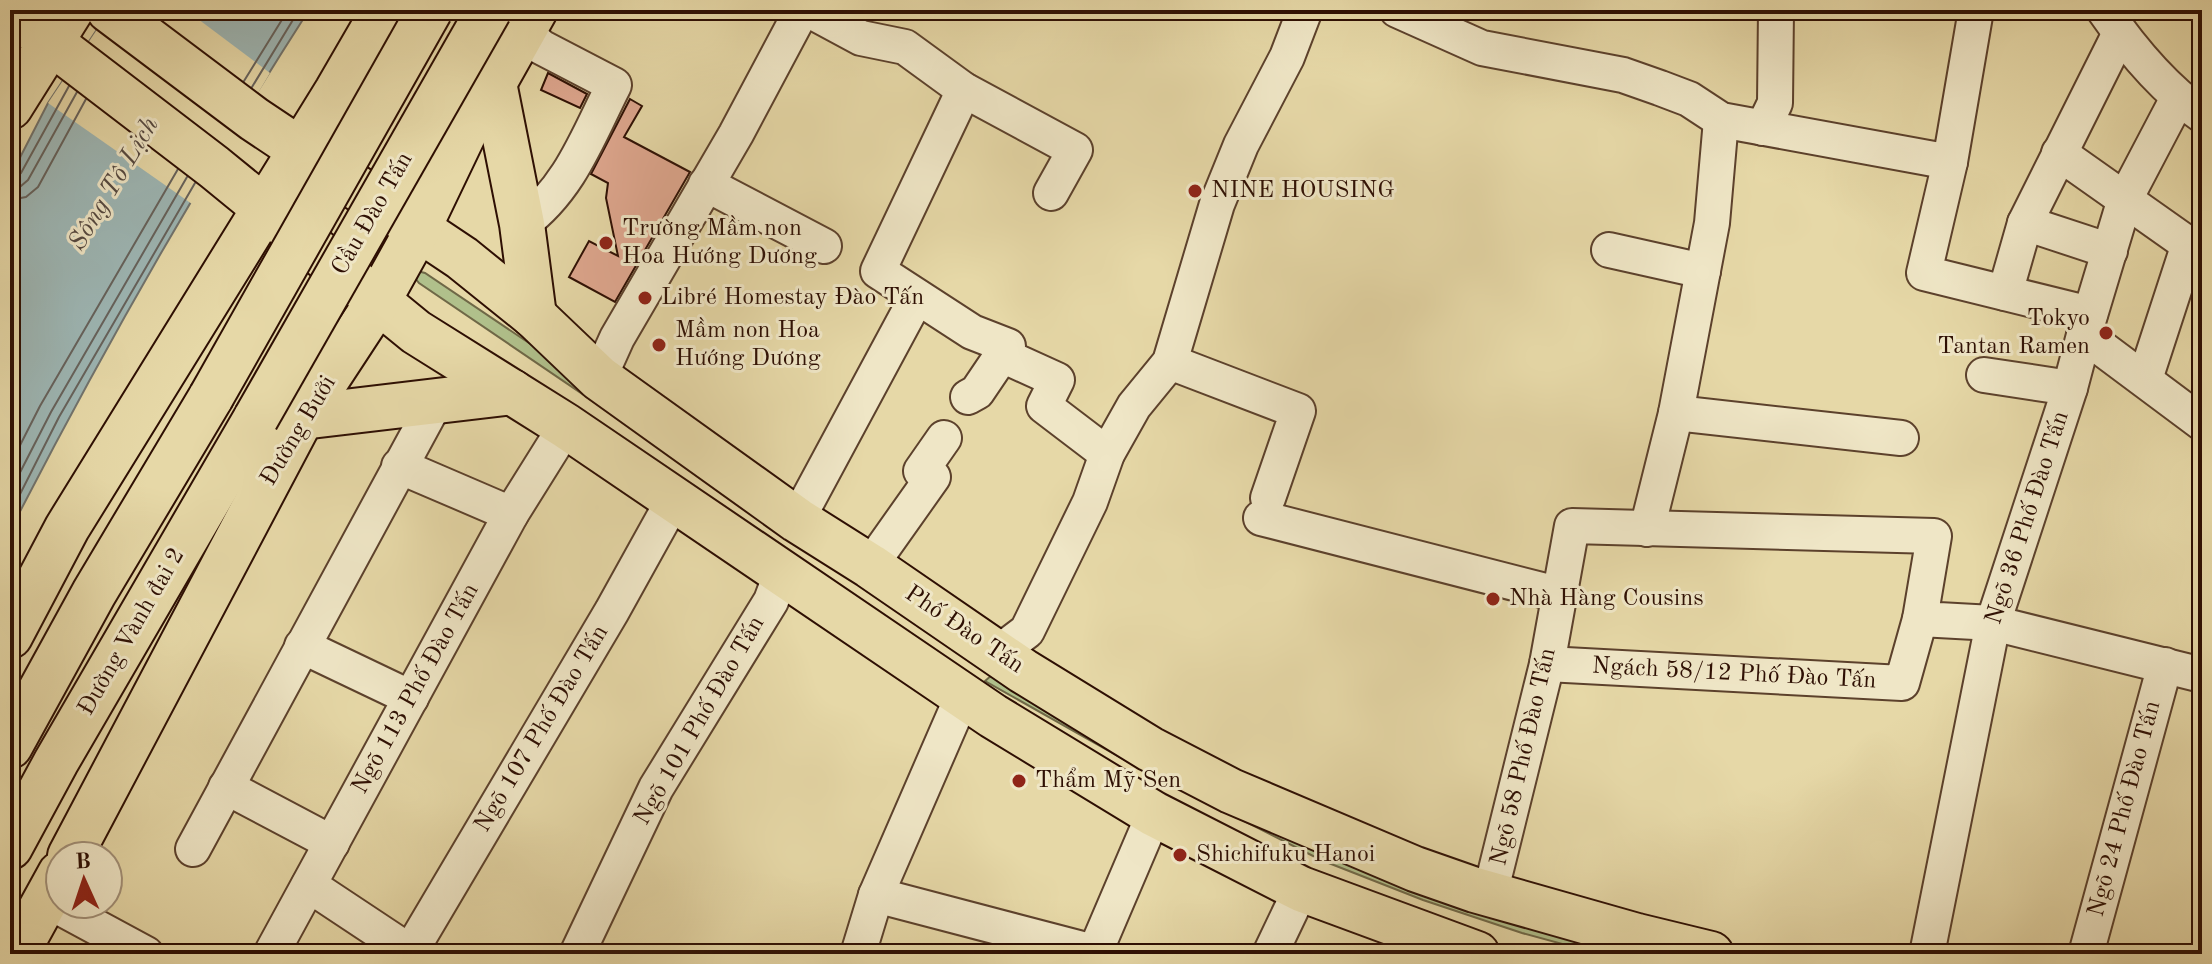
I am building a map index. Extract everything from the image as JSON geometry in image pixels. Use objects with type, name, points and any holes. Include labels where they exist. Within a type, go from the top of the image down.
[{"type":"main road","name":"Phố Đào Tấn","points":[[109,10],[300,151],[462,258],[534,316],[599,378],[797,520],[1023,671],[1137,741],[1231,791],[1415,869],[1490,894],[1711,954]]},
{"type":"main road","name":"Cầu Đào Tấn","points":[[211,397],[430,10]]},
{"type":"main road","points":[[10,11],[66,37],[263,209],[416,332],[566,426],[963,695],[1154,814],[1301,889],[1477,954]]},
{"type":"main road","name":"Cầu Đào Tấn","points":[[256,418],[516,17]]},
{"type":"main road","name":"Đường Bưởi","points":[[78,840],[302,417],[378,301],[418,229],[485,95],[516,17]]},
{"type":"main road","points":[[373,28],[396,103],[431,120],[485,95],[522,224],[534,316]]},
{"type":"main road","points":[[10,636],[67,528],[373,28]]},
{"type":"main road","points":[[10,107],[66,37]]},
{"type":"main road","points":[[302,417],[512,392]]},
{"type":"main road","name":"Đường Vành đai 2","points":[[10,746],[94,593],[211,397]]},
{"type":"main road","name":"Đường Vành đai 2","points":[[10,847],[256,418]]},
{"type":"main road","points":[[963,695],[998,653]]},
{"type":"main road","points":[[16,954],[44,903]]},
{"type":"lane","points":[[599,378],[617,338],[736,134],[802,10]]},
{"type":"lane","points":[[809,10],[861,38],[905,47],[964,90],[1075,150],[1051,193]]},
{"type":"lane","points":[[998,653],[1027,631],[1090,502],[1107,454],[1134,406],[1170,362],[1217,204],[1241,145],[1287,57],[1305,10]]},
{"type":"lane","points":[[1397,10],[1482,48],[1623,75],[1689,99],[1721,120],[1950,162]]},
{"type":"lane","points":[[1763,128],[1775,103],[1776,10]]},
{"type":"lane","points":[[1976,10],[1950,162],[1924,273],[2005,293],[2087,324],[2145,379],[2202,423]]},
{"type":"lane","points":[[516,17],[541,47],[614,85],[567,179],[544,208],[522,224]]},
{"type":"lane","points":[[2005,293],[2025,223],[2059,153],[2112,22],[2190,106]]},
{"type":"lane","points":[[964,90],[878,271],[972,332],[1008,346],[977,392],[968,397]]},
{"type":"lane","name":"Ngõ 36 Phố Đào Tấn","points":[[1927,954],[1993,623],[2070,388],[2125,199],[2190,106]]},
{"type":"lane","points":[[1721,120],[1712,223],[1676,413],[1647,529],[1934,536],[1920,619],[1993,623],[2202,675]]},
{"type":"lane","points":[[2059,153],[2196,249],[2145,379]]},
{"type":"lane","points":[[706,184],[824,246]]},
{"type":"lane","points":[[2025,223],[2110,251]]},
{"type":"lane","points":[[1609,250],[1703,271]]},
{"type":"lane","points":[[797,520],[917,297]]},
{"type":"lane","points":[[1002,355],[1057,380],[1044,406],[1107,454]]},
{"type":"lane","points":[[1170,362],[1298,411],[1265,508],[1561,595]]},
{"type":"lane","points":[[1984,375],[2070,388]]},
{"type":"lane","points":[[193,849],[437,399]]},
{"type":"lane","points":[[1676,413],[1901,438]]},
{"type":"lane","name":"Ngõ 113 Phố Đào Tấn","points":[[271,954],[511,514],[566,426]]},
{"type":"lane","points":[[870,566],[933,477],[921,471],[944,438]]},
{"type":"lane","points":[[399,466],[511,514]]},
{"type":"lane","name":"Ngõ 107 Phố Đào Tấn","points":[[410,953],[612,611],[673,501]]},
{"type":"lane","name":"Ngõ 58 Phố Đào Tấn","points":[[1490,894],[1547,664],[1572,526],[1647,529]]},
{"type":"lane","name":"Ngõ 101 Phố Đào Tấn","points":[[577,954],[656,788],[771,601],[781,574]]},
{"type":"lane","name":"Ngách 58/12 Phố Đào Tấn","points":[[1547,664],[1902,683],[1920,619]]},
{"type":"lane","points":[[302,646],[411,698]]},
{"type":"lane","name":"Ngõ 24 Phố Đào Tấn","points":[[2086,954],[2165,665]]},
{"type":"lane","points":[[858,954],[876,895],[963,695]]},
{"type":"lane","points":[[226,787],[332,843]]},
{"type":"lane","points":[[876,895],[1098,953],[1154,814]]},
{"type":"lane","points":[[309,885],[410,953]]},
{"type":"lane","points":[[1270,954],[1301,889]]},
{"type":"lane","points":[[99,920],[146,954]]},
{"type":"green space","points":[[417,271],[425,273],[930,613],[921,624],[419,283],[415,278]]},
{"type":"green space","points":[[1000,668],[1650,954],[1599,954],[1522,933],[1423,900],[1321,860],[1132,764],[985,681]]},
{"type":"water","name":"Sông Tô Lịch","points":[[110,10],[309,10],[153,267],[10,531],[10,177],[48,103]]},
{"type":"pier","points":[[110,10],[186,10],[270,73],[192,204],[48,103]]},
{"type":"building","points":[[548,73],[587,94],[580,108],[541,90]]},
{"type":"building","name":"Trường Mầm non Hoa Hướng Dương","points":[[630,99],[642,106],[624,137],[690,172],[615,302],[569,277],[589,241],[618,256],[606,198],[608,183],[591,174]]},
{"type":"place","name":"NINE HOUSING","points":[[1195,191]]},
{"type":"place","name":"Trường Mầm non Hoa Hướng Dương","points":[[606,243]]},
{"type":"place","name":"Libré Homestay Đào Tấn","points":[[645,298]]},
{"type":"place","name":"Tokyo Tantan Ramen","points":[[2106,333]]},
{"type":"place","name":"Mầm non Hoa Hướng Dương","points":[[659,345]]},
{"type":"place","name":"Nhà Hàng Cousins","points":[[1493,599]]},
{"type":"place","name":"Thẩm Mỹ Sen","points":[[1019,781]]},
{"type":"place","name":"Shichifuku Hanoi","points":[[1180,855]]}]
